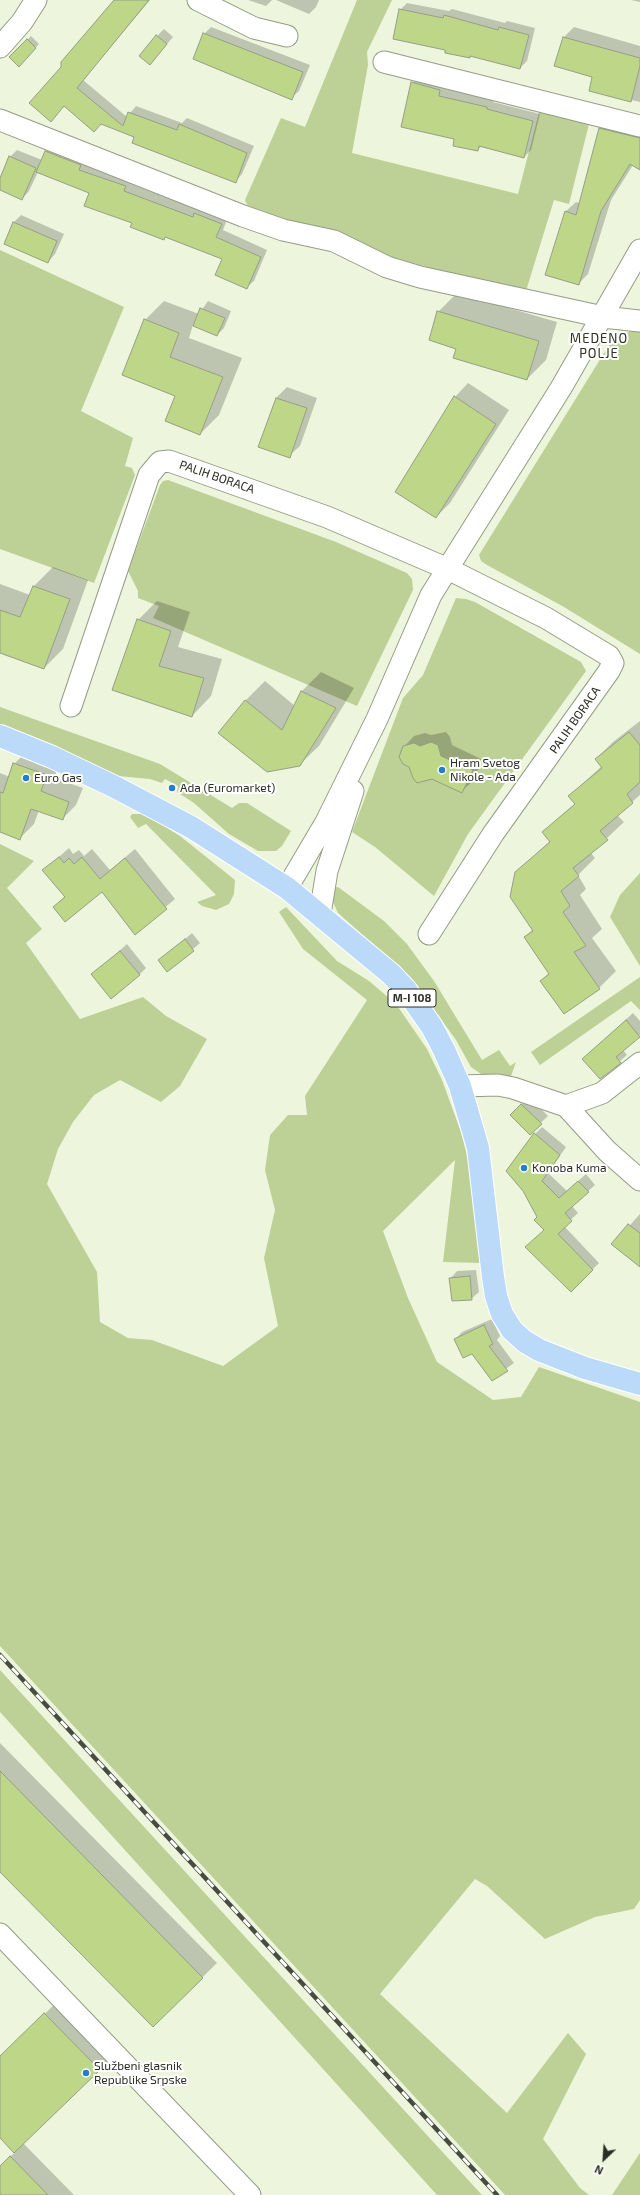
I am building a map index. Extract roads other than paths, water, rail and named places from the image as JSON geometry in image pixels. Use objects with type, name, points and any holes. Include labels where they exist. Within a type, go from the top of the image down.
[{"type":"main road","name":"M-I 108","points":[[0,736],[52,757],[113,786],[191,827],[287,888],[391,974],[406,990],[432,1027],[460,1086],[478,1148],[493,1277],[496,1296],[502,1314],[512,1330],[524,1341],[539,1350],[585,1368],[640,1384]]},
{"type":"street","points":[[0,47],[22,22],[36,0]]},
{"type":"street","points":[[198,0],[254,28],[287,36]]},
{"type":"street","points":[[384,62],[640,126]]},
{"type":"street","points":[[0,120],[243,216],[282,230],[334,241],[387,267],[420,277],[603,317],[640,321]]},
{"type":"street","points":[[287,888],[326,822],[377,719],[431,595],[448,570],[603,317],[640,250]]},
{"type":"street","name":"PALIH BORACA","points":[[71,706],[149,475],[160,462],[169,461],[183,464],[320,514],[448,570],[546,618],[609,656],[613,663],[609,672],[493,834],[429,934]]},
{"type":"street","points":[[320,914],[327,870],[377,719]]},
{"type":"street","points":[[566,1106],[602,1093],[640,1063]]},
{"type":"street","points":[[460,1086],[498,1085],[513,1088],[566,1106],[608,1151],[640,1180]]},
{"type":"street","points":[[0,1934],[250,2195]]},
{"type":"railway","points":[[0,1655],[497,2195]]},
{"type":"place","name":"Hram Svetog Nikole - Ada","points":[[442,770]]},
{"type":"place","name":"Euro Gas","points":[[26,778]]},
{"type":"place","name":"Ada (Euromarket)","points":[[172,788]]},
{"type":"place","name":"Konoba Kuma","points":[[524,1168]]},
{"type":"place","name":"Službeni glasnik Republike Srpske","points":[[86,2073]]},
{"type":"district","name":"MEDENO POLJE","points":[[599,346]]}]
